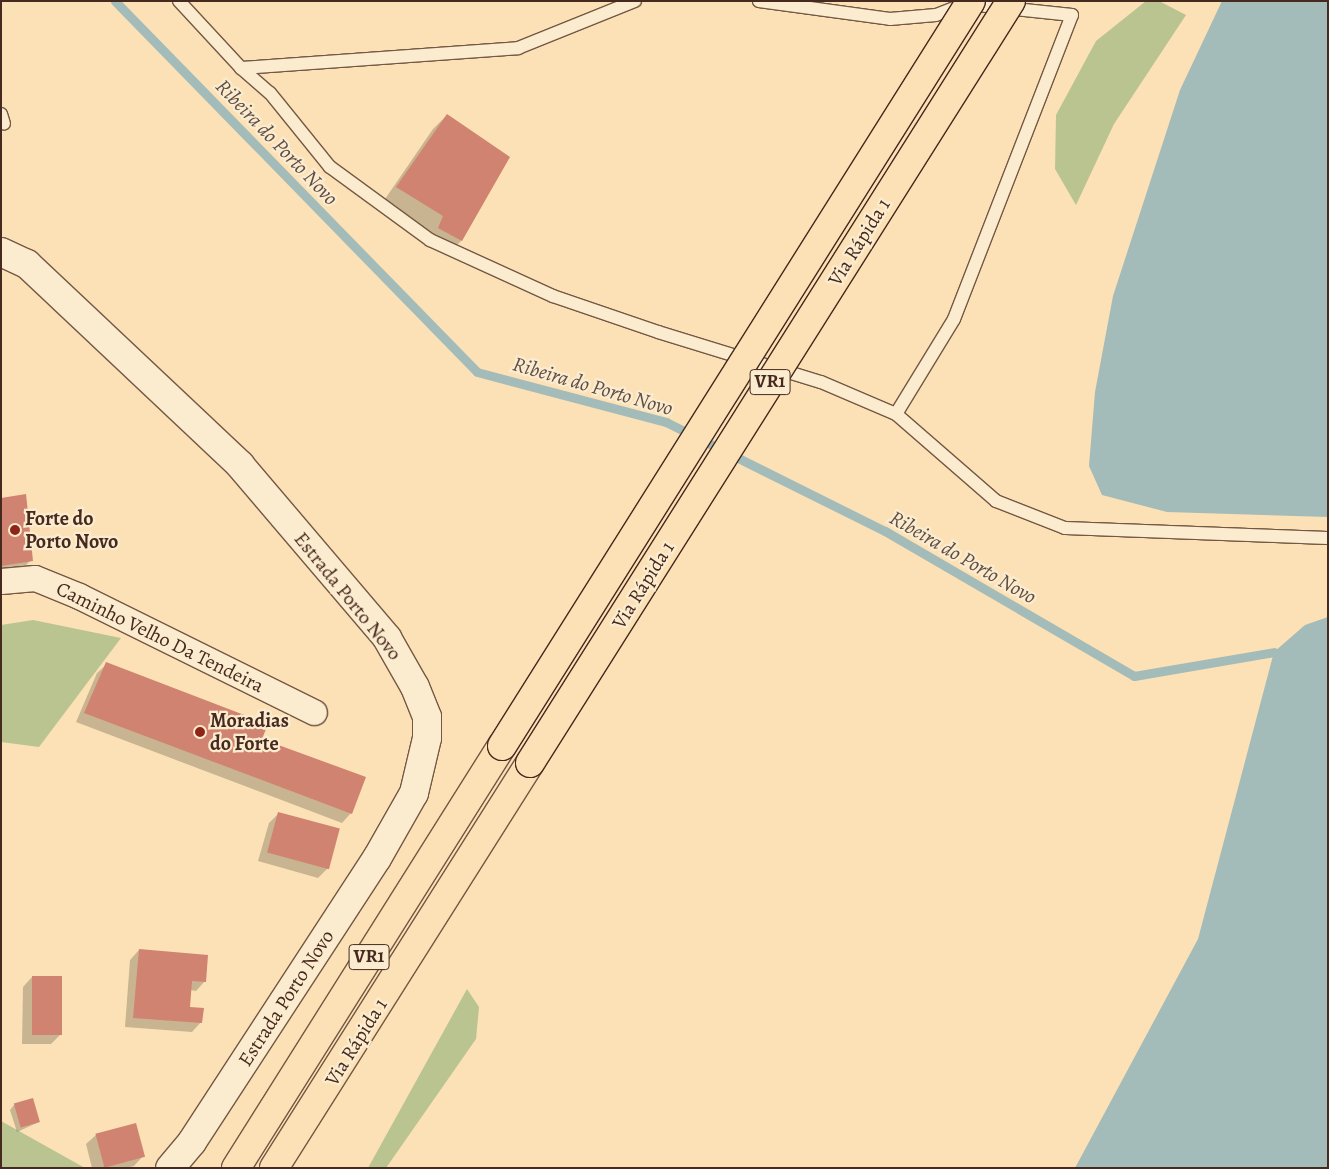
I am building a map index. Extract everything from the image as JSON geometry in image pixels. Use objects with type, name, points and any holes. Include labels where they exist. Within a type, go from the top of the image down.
[{"type":"highway","name":"Via Rápida 1","points":[[274,1168],[1011,1]]},
{"type":"highway","name":"Via Rápida 1","points":[[236,1168],[970,2]]},
{"type":"main road","name":"Estrada Porto Novo","points":[[1,252],[27,264],[240,465],[387,638],[415,687],[427,717],[427,738],[414,793],[377,858],[192,1142],[170,1168]]},
{"type":"street","name":"Caminho Velho Da Tendeira","points":[[1,581],[34,578],[79,596],[314,712]]},
{"type":"lane","points":[[179,1],[241,68],[270,93],[330,167],[430,240],[554,296],[658,332],[821,382],[896,414],[996,501],[1065,528],[1328,538]]},
{"type":"lane","points":[[241,68],[518,48],[635,1]]},
{"type":"lane","points":[[759,1],[890,20],[936,14],[970,2],[1072,15],[954,319],[896,414]]},
{"type":"green space","points":[[1146,1],[1159,1],[1186,15],[1114,124],[1076,205],[1055,169],[1056,115],[1096,41]]},
{"type":"green space","points":[[33,620],[121,638],[39,747],[1,742],[1,625]]},
{"type":"green space","points":[[467,989],[479,1007],[476,1039],[386,1168],[368,1168]]},
{"type":"green space","points":[[1,1121],[85,1168],[1,1168]]},
{"type":"water","points":[[1222,1],[1328,1],[1328,517],[1167,512],[1102,495],[1089,466],[1095,392],[1113,296],[1180,90]]},
{"type":"water","points":[[1328,617],[1328,1168],[1075,1168],[1198,939],[1274,652],[1305,625]]},
{"type":"building","points":[[447,114],[510,157],[462,241],[438,228],[443,216],[396,187]]},
{"type":"building","name":"Forte do Porto Novo","points":[[26,494],[33,561],[1,566],[1,498]]},
{"type":"building","name":"Moradias do Forte","points":[[106,662],[268,724],[262,739],[366,777],[352,814],[84,713]]},
{"type":"building","points":[[278,812],[340,829],[329,869],[267,853]]},
{"type":"building","points":[[139,949],[208,955],[206,982],[192,981],[190,1007],[204,1008],[202,1023],[133,1018]]},
{"type":"building","points":[[32,976],[62,976],[62,1035],[32,1035]]},
{"type":"building","points":[[33,1098],[40,1122],[21,1128],[14,1104]]},
{"type":"building","points":[[136,1123],[145,1157],[104,1168],[95,1134]]},
{"type":"waterway","name":"Ribeira do Porto Novo","points":[[115,1],[477,372],[666,422],[885,531],[1134,676],[1274,652]]},
{"type":"place","name":"Forte do Porto Novo","points":[[15,530]]},
{"type":"place","name":"Moradias do Forte","points":[[200,732]]}]
